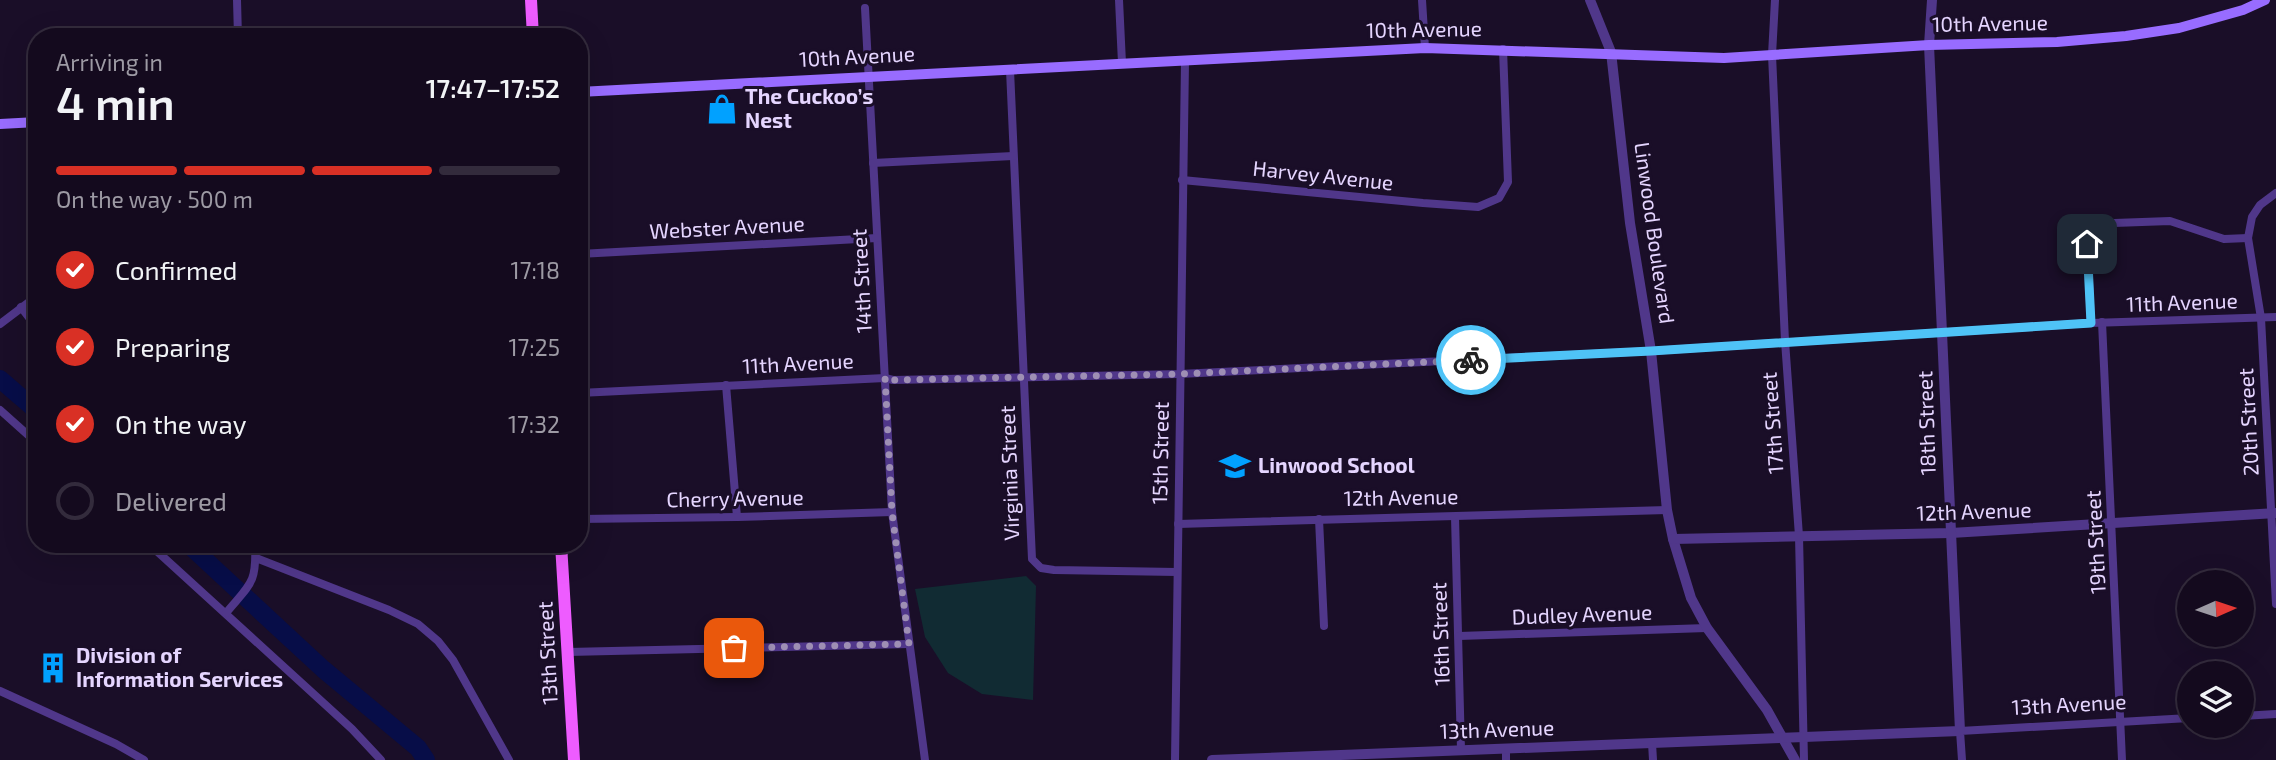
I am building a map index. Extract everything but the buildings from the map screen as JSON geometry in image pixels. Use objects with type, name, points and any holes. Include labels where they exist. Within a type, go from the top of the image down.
[{"type":"main road","points":[[531,0],[533,28]]},
{"type":"main road","name":"10th Avenue","points":[[588,92],[1425,48],[1503,48],[1687,57],[1772,55],[1929,44],[2057,42],[2152,33],[2219,18],[2265,0]]},
{"type":"main road","points":[[0,124],[28,122]]},
{"type":"main road","name":"13th Street","points":[[562,553],[574,760]]},
{"type":"street","points":[[237,0],[238,28]]},
{"type":"street","points":[[1119,0],[1122,63]]},
{"type":"street","points":[[1422,0],[1425,48]]},
{"type":"street","name":"Linwood Boulevard","points":[[1590,0],[1604,29],[1611,52],[1630,223],[1651,351],[1672,539],[1692,598],[1706,628],[1767,710],[1784,738]]},
{"type":"street","name":"17th Street","points":[[1775,0],[1772,55],[1785,341],[1799,536],[1804,760]]},
{"type":"street","name":"18th Street","points":[[1932,0],[1929,44],[1962,760]]},
{"type":"street","name":"14th Street","points":[[864,8],[892,512],[925,760]]},
{"type":"street","name":"Harvey Avenue","points":[[1182,180],[1478,207],[1499,198],[1508,182],[1503,48]]},
{"type":"street","name":"15th Street","points":[[1175,760],[1185,62]]},
{"type":"street","name":"Virginia Street","points":[[1010,69],[1031,547],[1035,564],[1054,570],[1177,572]]},
{"type":"street","points":[[873,163],[1013,156]]},
{"type":"street","points":[[2091,323],[2086,224],[2170,222],[2224,239],[2248,238],[2252,217],[2260,205],[2276,193]]},
{"type":"street","name":"Webster Avenue","points":[[588,254],[877,238]]},
{"type":"street","name":"20th Street","points":[[2248,238],[2261,318],[2274,513],[2276,604]]},
{"type":"street","points":[[0,324],[28,302]]},
{"type":"street","points":[[21,307],[28,316]]},
{"type":"street","name":"11th Avenue","points":[[588,393],[885,377],[893,380],[1179,374],[1651,351],[2102,322],[2276,317]]},
{"type":"street","name":"19th Street","points":[[2102,322],[2123,760]]},
{"type":"street","points":[[726,385],[737,517]]},
{"type":"street","points":[[0,410],[28,435]]},
{"type":"street","name":"12th Avenue","points":[[1178,524],[1667,510]]},
{"type":"street","name":"Cherry Avenue","points":[[588,519],[892,512]]},
{"type":"street","name":"12th Avenue","points":[[1672,539],[1951,533],[2274,513]]},
{"type":"street","name":"16th Street","points":[[1455,517],[1461,750]]},
{"type":"street","points":[[1319,519],[1324,626]]},
{"type":"street","points":[[159,553],[352,729],[381,760]]},
{"type":"street","points":[[226,613],[255,574],[256,553]]},
{"type":"street","points":[[256,558],[418,624],[438,641],[453,660],[509,760]]},
{"type":"street","name":"Dudley Avenue","points":[[1459,636],[1706,628]]},
{"type":"street","points":[[568,652],[909,644]]},
{"type":"street","points":[[0,691],[116,744],[144,760]]},
{"type":"street","points":[[2254,715],[2276,714]]},
{"type":"street","name":"13th Avenue","points":[[1212,760],[1960,731],[2177,719]]},
{"type":"street","points":[[1784,738],[1795,760]]},
{"type":"street","points":[[1652,743],[1653,760]]},
{"type":"street","points":[[1506,749],[1506,760]]},
{"type":"shaded area","points":[[1026,576],[1036,586],[1033,700],[982,694],[948,673],[925,637],[915,589]]},
{"type":"waterway","points":[[0,379],[28,403]]},
{"type":"waterway","points":[[198,553],[323,669],[418,748],[426,760]]},
{"type":"way so far","points":[[734,648],[909,644],[892,512],[885,377],[893,380],[1179,374],[1471,360]]},
{"type":"place","name":"The Cuckoo’s Nest","points":[[722,109]]},
{"type":"place","name":"Linwood School","points":[[1235,466]]},
{"type":"place","name":"Division of Information Services","points":[[53,668]]},
{"type":"route","points":[[1471,360],[2091,323],[2087,244]]}]
